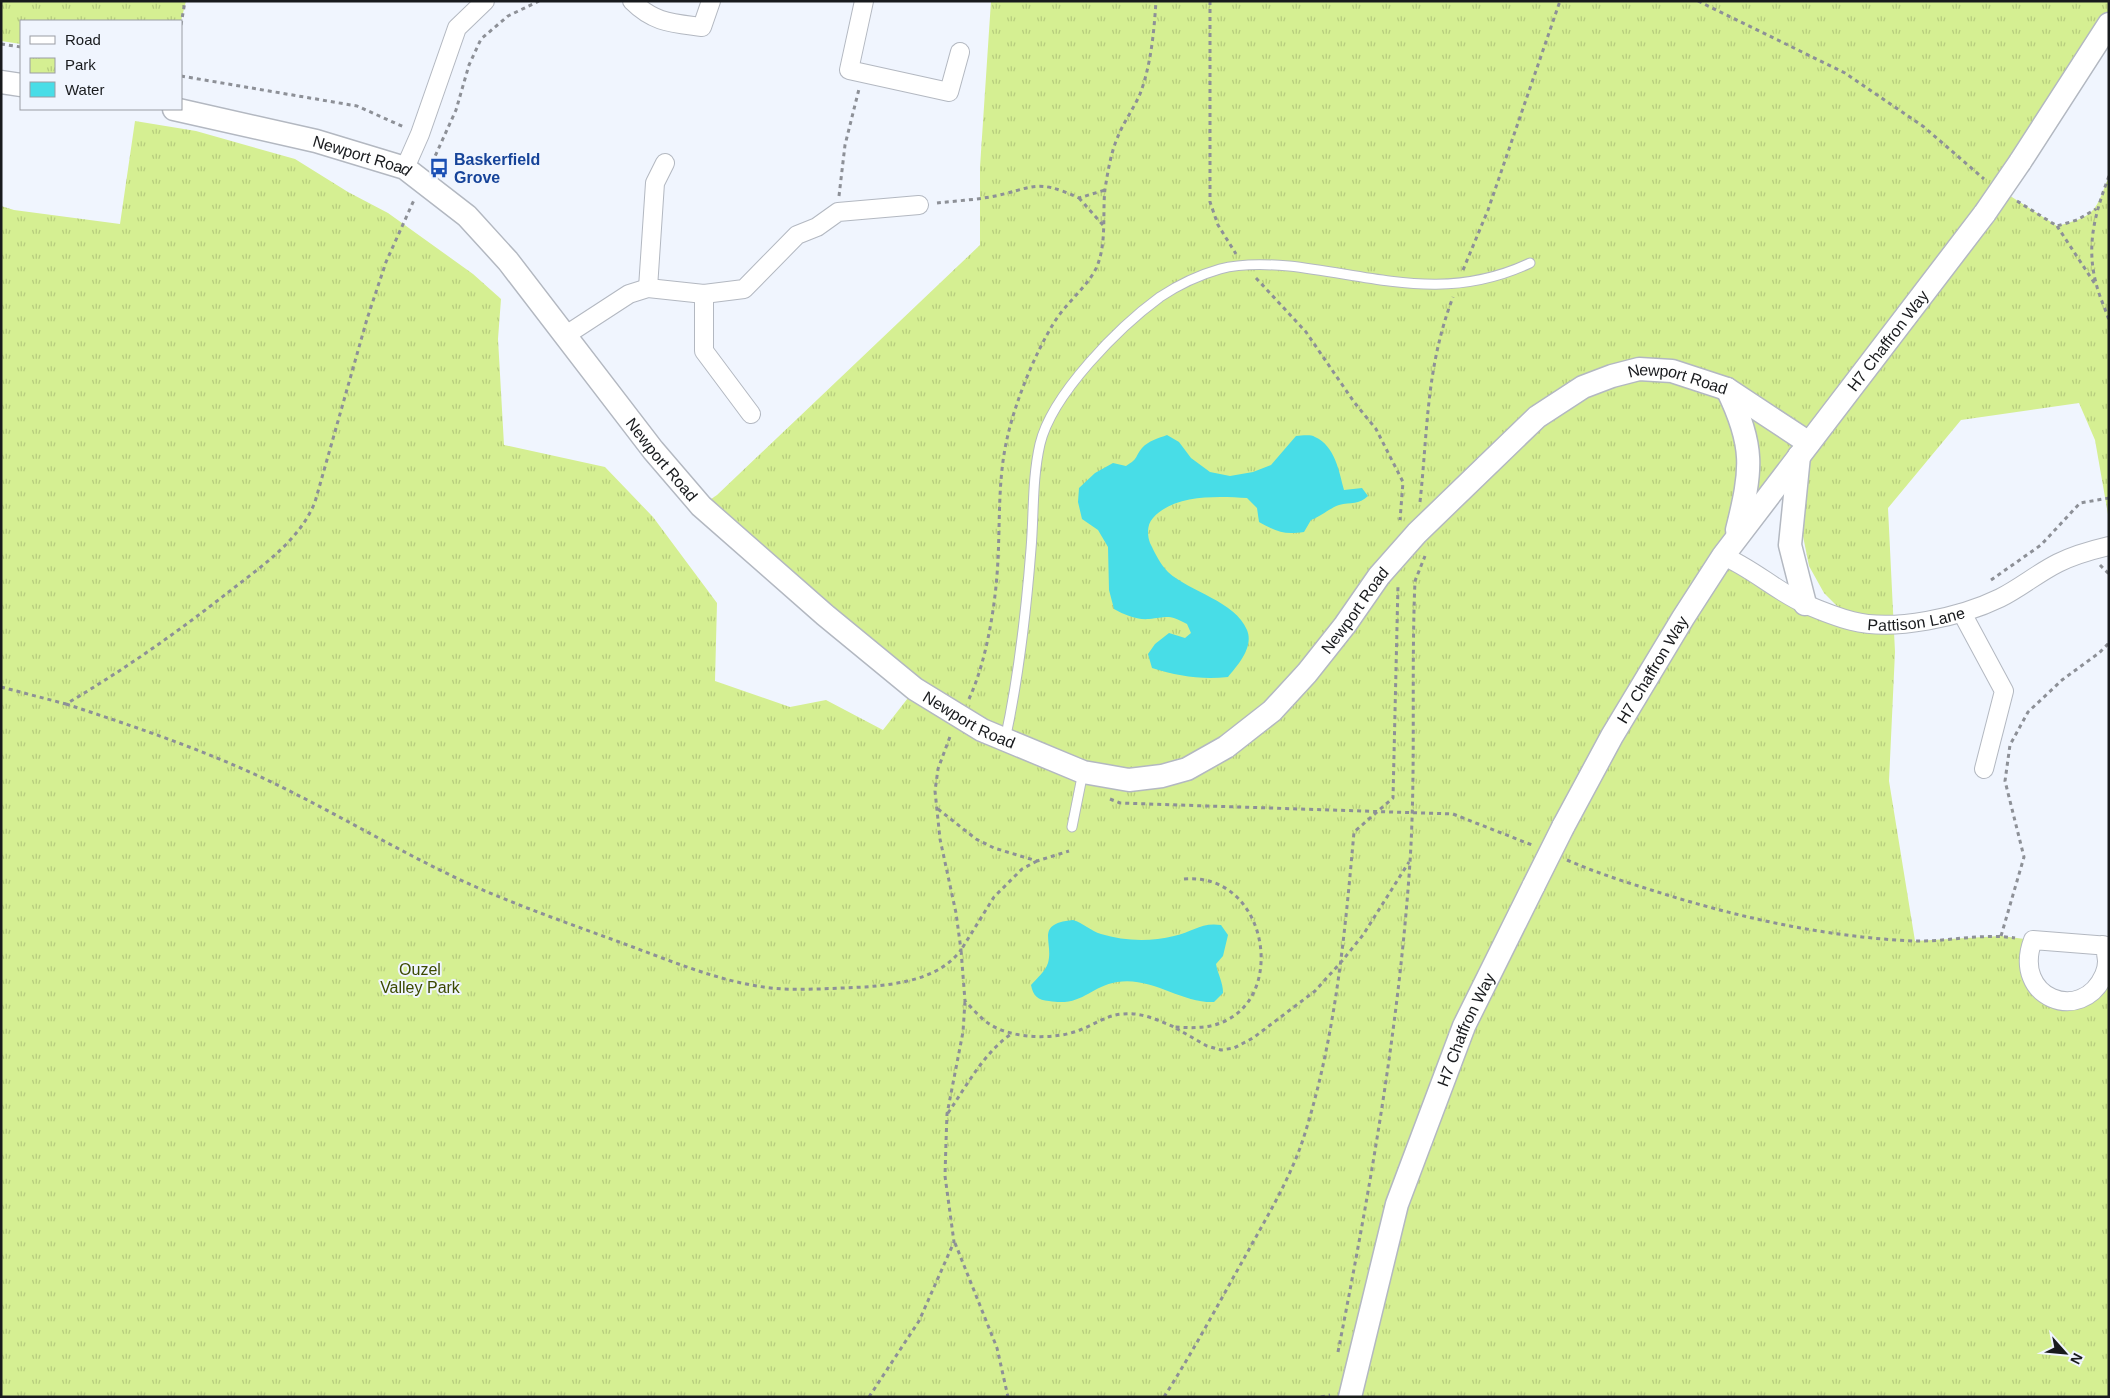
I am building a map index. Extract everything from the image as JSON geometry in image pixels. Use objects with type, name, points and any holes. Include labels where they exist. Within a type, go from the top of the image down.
[{"type":"street","points":[[405,168],[420,134],[457,28],[486,1]]},
{"type":"street","points":[[632,1],[642,12],[663,22],[702,27],[711,1]]},
{"type":"street","points":[[864,1],[849,70],[949,92],[960,52]]},
{"type":"street","name":"H7 Chaffron Way","points":[[1335,1393],[1397,1204],[1464,1026],[1563,827],[1612,736],[1683,618],[1729,548],[1985,213],[2109,24]]},
{"type":"street","points":[[1,82],[20,85]]},
{"type":"street","name":"Newport Road","points":[[178,110],[316,141],[405,168],[467,216],[508,261],[653,450],[701,506],[879,661],[960,718],[1004,740],[1083,772],[1129,780],[1162,776],[1187,769],[1226,747],[1272,711],[1301,679],[1399,552],[1408,526],[1537,417],[1583,387],[1612,376],[1640,370],[1672,371],[1727,389],[1804,449]]},
{"type":"street","points":[[648,288],[655,183],[665,163]]},
{"type":"street","points":[[566,335],[629,294],[648,288],[704,294],[744,289],[797,235],[838,212],[918,205]]},
{"type":"street","points":[[704,294],[704,351],[751,414]]},
{"type":"street","points":[[1727,389],[1740,417],[1750,457],[1747,491],[1729,548]]},
{"type":"street","points":[[1804,449],[1790,545],[1805,604]]},
{"type":"street","name":"Pattison Lane","points":[[1729,548],[1737,562],[1772,586],[1805,604],[1852,621],[1893,625],[1962,613],[2000,598],[2059,562],[2109,546]]},
{"type":"street","points":[[1962,613],[2004,691],[1984,769]]},
{"type":"street","points":[[2033,940],[2106,946],[2106,972],[2100,984],[2090,994],[2069,1001],[2046,995],[2031,978],[2027,961],[2033,940]]},
{"type":"lane","points":[[1004,740],[1022,650],[1031,548],[1034,484],[1040,442],[1054,410],[1070,386],[1132,320],[1162,296],[1190,280],[1220,269],[1244,264],[1316,269],[1372,280],[1425,285],[1484,281],[1530,263]]},
{"type":"lane","points":[[1072,827],[1083,772]]},
{"type":"path","points":[[182,20],[185,1]]},
{"type":"path","points":[[66,704],[135,661],[189,623],[291,540],[308,518],[325,474],[367,319],[386,262],[456,110],[469,65],[481,39],[508,16],[539,1]]},
{"type":"path","points":[[1008,1397],[997,1348],[954,1242],[945,1176],[947,1114],[963,1032],[965,1002],[956,913],[940,839],[936,791],[938,769],[950,736],[977,680],[991,619],[998,563],[1002,470],[1007,439],[1027,380],[1044,342],[1069,301],[1094,273],[1100,256],[1105,190],[1118,136],[1140,93],[1153,40],[1156,1]]},
{"type":"path","points":[[1164,1397],[1191,1355],[1287,1181],[1306,1131],[1319,1081],[1342,961],[1354,832],[1393,798],[1399,552],[1408,526],[1437,343],[1457,284],[1488,210],[1560,1]]},
{"type":"path","points":[[1698,1],[1846,73],[1924,127],[1986,180]]},
{"type":"path","points":[[1,44],[20,47]]},
{"type":"path","points":[[838,212],[845,145],[862,73]]},
{"type":"path","points":[[182,76],[357,106],[441,144]]},
{"type":"path","points":[[2109,176],[2096,209],[2092,229],[2091,260],[2096,285],[2109,320]]},
{"type":"path","points":[[918,205],[991,197],[1026,186],[1045,185],[1079,198],[1103,226]]},
{"type":"path","points":[[1079,198],[1105,190]]},
{"type":"path","points":[[2015,200],[2057,226],[2096,285]]},
{"type":"path","points":[[2057,226],[2077,220],[2096,209]]},
{"type":"path","points":[[1990,580],[2042,545],[2080,503],[2109,498]]},
{"type":"path","points":[[1337,1356],[1370,1191],[1388,1076],[1402,954],[1410,861],[1415,580],[1426,554],[1408,526]]},
{"type":"path","points":[[2001,936],[2024,856],[2005,781],[2010,745],[2028,712],[2062,680],[2099,653],[2109,642]]},
{"type":"path","points":[[1,687],[66,704],[232,764],[484,890],[674,962],[727,979],[782,989],[883,986],[911,980],[940,970],[953,961],[994,897],[1022,869],[1037,861],[1069,851]]},
{"type":"path","points":[[938,809],[976,839],[994,848],[1037,861]]},
{"type":"path","points":[[965,1002],[988,1023],[1011,1034],[1038,1036],[1065,1034],[1079,1030],[1109,1016],[1124,1014],[1140,1015],[1174,1027],[1207,1046],[1221,1050],[1234,1048],[1253,1038],[1315,991],[1363,935],[1410,861]]},
{"type":"path","points":[[1174,1027],[1210,1026],[1236,1015],[1254,990],[1259,972],[1259,940],[1256,923],[1240,899],[1229,889],[1211,881],[1195,878],[1184,879]]},
{"type":"path","points":[[947,1114],[998,1043],[1011,1034]]},
{"type":"path","points":[[869,1397],[919,1321],[954,1242]]},
{"type":"path","points":[[1321,1397],[1335,1393]]},
{"type":"green space","points":[[1,1],[186,1],[181,20],[20,20],[20,44],[1,41]]},
{"type":"green space","name":"Ouzel Valley Park","points":[[991,1],[2109,1],[2109,24],[2001,190],[2057,226],[2080,219],[2092,211],[2097,205],[2109,176],[2109,520],[2095,440],[2079,403],[1961,420],[1888,508],[1895,652],[1889,781],[1915,941],[2001,936],[2033,940],[2028,953],[2046,995],[2090,993],[2109,946],[2109,1397],[1,1397],[1,206],[14,210],[120,224],[135,121],[196,131],[295,159],[348,192],[388,213],[473,274],[501,299],[498,339],[504,445],[605,467],[653,517],[717,603],[715,681],[790,707],[826,700],[883,730],[915,689],[701,506],[717,495],[980,245],[980,167]],"holes":[[[1809,444],[1802,531],[1809,566],[1824,593],[1851,620],[1723,556]]]},
{"type":"water","points":[[1167,435],[1179,442],[1191,458],[1210,472],[1230,476],[1253,472],[1271,465],[1296,436],[1313,436],[1322,441],[1332,453],[1344,490],[1362,488],[1368,496],[1358,502],[1332,508],[1311,520],[1304,532],[1297,533],[1281,532],[1259,522],[1257,508],[1247,498],[1197,498],[1172,504],[1151,520],[1148,530],[1149,540],[1165,569],[1177,579],[1223,604],[1241,620],[1247,630],[1249,636],[1247,649],[1228,677],[1190,677],[1152,668],[1148,654],[1155,644],[1169,633],[1185,638],[1191,633],[1187,624],[1168,617],[1135,618],[1114,609],[1109,590],[1108,547],[1098,530],[1082,519],[1078,502],[1079,488],[1095,473],[1113,463],[1126,466],[1135,459],[1144,446]]},
{"type":"water","points":[[1073,920],[1101,934],[1137,940],[1165,938],[1202,926],[1221,925],[1228,935],[1223,956],[1216,964],[1223,993],[1214,1002],[1202,1001],[1154,986],[1130,981],[1107,984],[1078,999],[1070,1001],[1060,1002],[1039,998],[1033,992],[1031,985],[1047,966],[1049,955],[1048,935],[1050,930],[1053,925]]},
{"type":"place","name":"Baskerfield Grove","points":[[439,168]]}]
